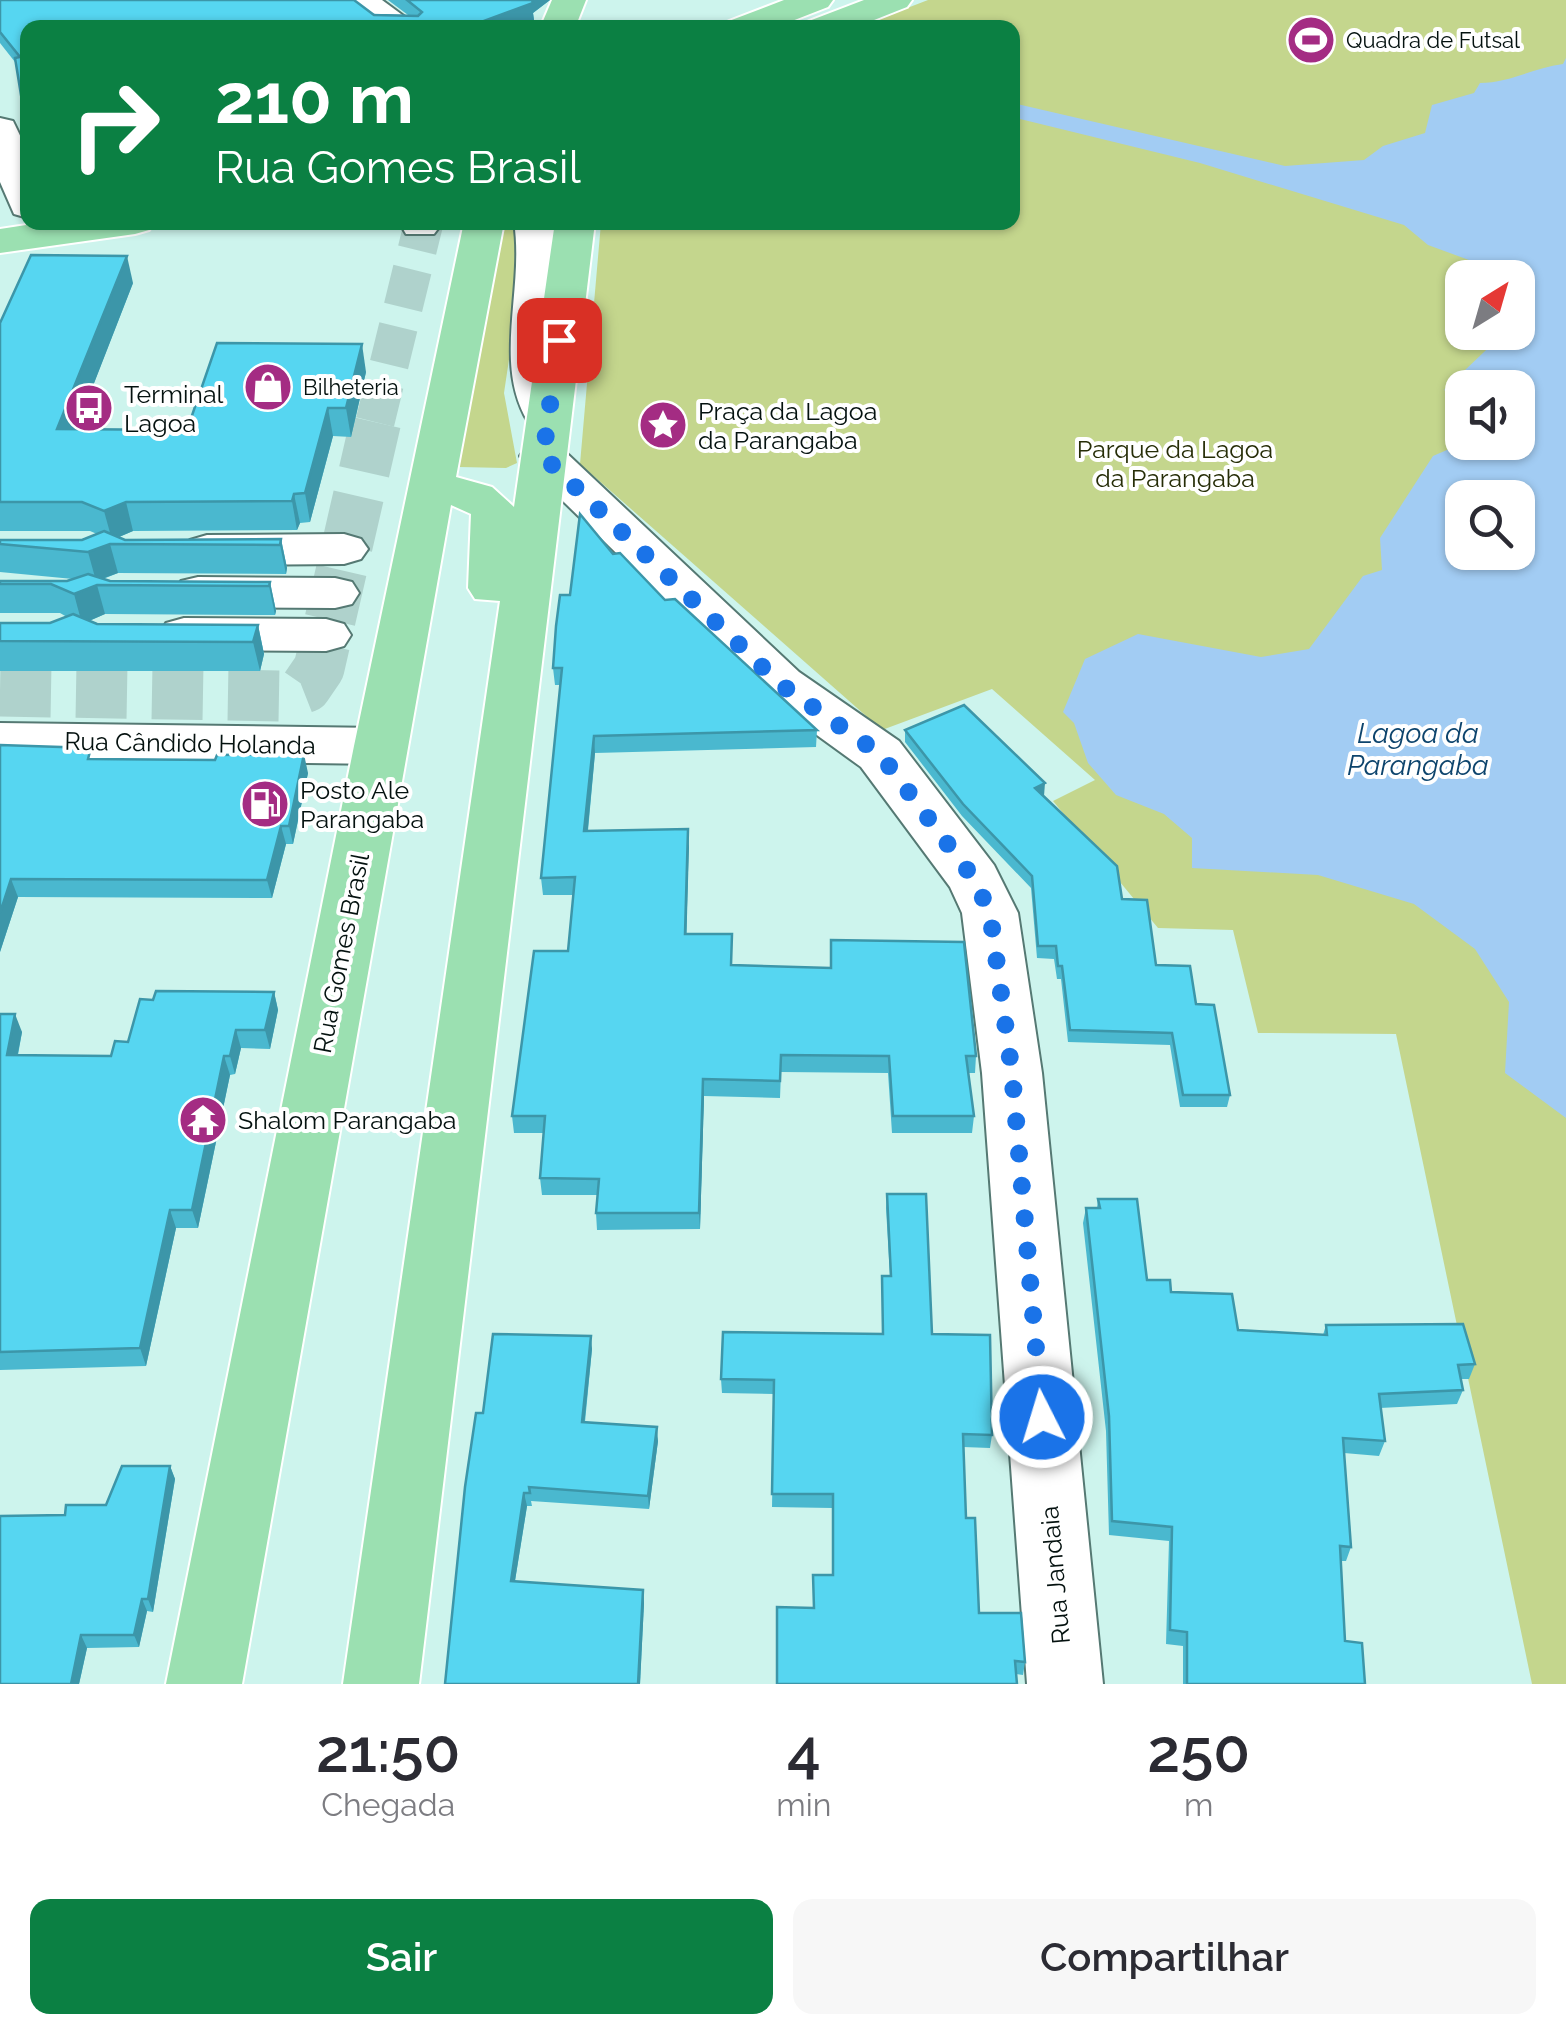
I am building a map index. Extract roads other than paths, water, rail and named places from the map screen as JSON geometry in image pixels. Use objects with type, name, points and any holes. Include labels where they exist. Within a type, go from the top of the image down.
[{"type":"main road","points":[[762,20],[816,0]]},
{"type":"main road","points":[[841,20],[895,0]]},
{"type":"main road","name":"Rua Gomes Brasil","points":[[204,1684],[380,746],[482,230]]},
{"type":"main road","points":[[381,1684],[574,230]]},
{"type":"main road","points":[[430,487],[476,493],[489,502],[496,515],[489,614],[516,658]]},
{"type":"street","points":[[358,0],[390,20]]},
{"type":"street","points":[[0,129],[20,207]]},
{"type":"street","points":[[536,230],[542,262],[531,375],[545,438]]},
{"type":"street","name":"Rua Jandaia","points":[[545,438],[780,684],[880,754],[974,879],[990,913],[1012,1073],[1065,1684]]},
{"type":"street","points":[[157,592],[335,592],[157,592]]},
{"type":"street","name":"Rua Cândido Holanda","points":[[0,740],[380,746]]},
{"type":"water","name":"Lagoa da Parangaba","points":[[1566,58],[1566,1118],[1505,1073],[1509,1002],[1475,949],[1414,904],[1318,875],[1192,868],[1192,838],[1164,814],[1116,795],[1088,763],[1074,723],[1063,712],[1085,659],[1138,634],[1261,657],[1309,649],[1363,576],[1382,570],[1380,538],[1433,456],[1445,451],[1445,460],[1535,460],[1535,370],[1465,370],[1486,350],[1535,350],[1535,260],[1469,260],[1428,245],[1404,225],[1200,163],[1020,119],[1020,105],[1285,166],[1364,160],[1383,146],[1425,133],[1432,105],[1474,93],[1480,83],[1563,64]]},
{"type":"tunnel","points":[[375,422],[422,230]]},
{"type":"tunnel","points":[[0,691],[283,696],[306,687],[319,668],[376,420]]},
{"type":"place","name":"Quadra de Futsal","points":[[1311,40]]},
{"type":"place","name":"Bilheteria","points":[[268,387]]},
{"type":"place","name":"Terminal Lagoa","points":[[89,408]]},
{"type":"place","name":"Praça da Lagoa da Parangaba","points":[[663,425]]},
{"type":"place","name":"Posto Ale Parangaba","points":[[265,804]]},
{"type":"place","name":"Shalom Parangaba","points":[[203,1120]]},
{"type":"park label","name":"Parque da Lagoa da Parangaba","points":[[1175,464]]}]
